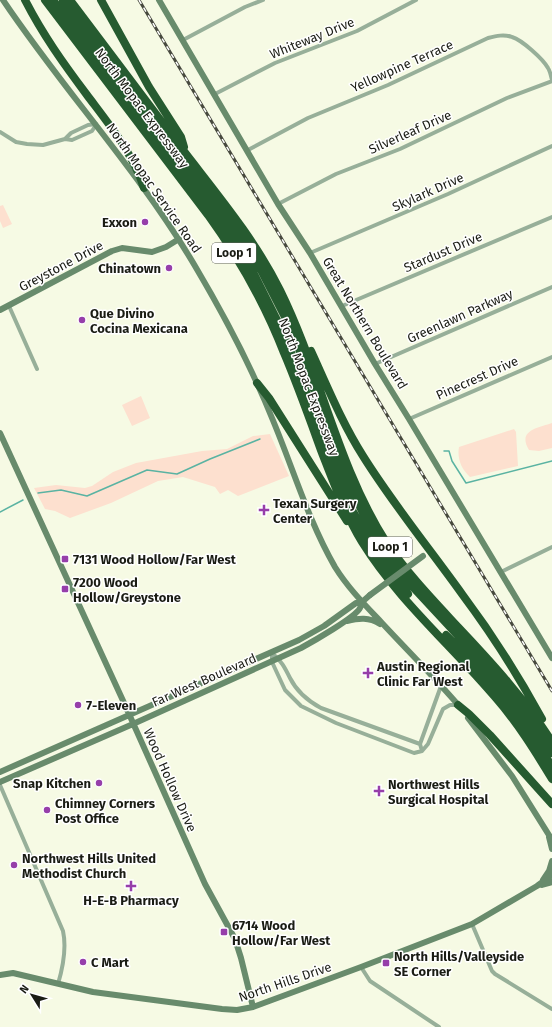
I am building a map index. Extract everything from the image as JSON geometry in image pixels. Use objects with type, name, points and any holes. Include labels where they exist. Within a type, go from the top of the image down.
[{"type":"highway","points":[[24,0],[55,52],[112,129],[139,172],[144,188]]},
{"type":"highway","name":"North Mopac Expressway","points":[[45,0],[208,215],[248,275],[272,323],[334,483],[362,541],[379,568],[495,697],[516,723],[552,779]]},
{"type":"highway","points":[[53,0],[214,212],[260,284],[290,350],[340,481],[363,530],[384,562],[407,592],[430,619],[484,673],[509,704],[552,766]]},
{"type":"highway","points":[[63,0],[220,208],[261,270],[285,317],[298,347],[352,491],[369,525],[382,546],[411,585],[480,659],[510,694],[528,717],[552,753]]},
{"type":"highway","name":"North Mopac Expressway","points":[[70,0],[235,216],[255,246],[279,289],[296,324],[353,477],[386,542],[423,590],[502,674],[547,733],[552,742]]},
{"type":"highway","points":[[101,0],[152,93],[181,137],[185,152]]},
{"type":"highway","points":[[296,324],[308,344],[340,415],[376,477],[426,553],[463,594],[504,653],[542,719],[547,733]]},
{"type":"highway","points":[[257,383],[269,398],[345,519],[362,541]]},
{"type":"highway","points":[[471,660],[488,683],[495,697]]},
{"type":"highway","points":[[458,705],[490,735],[552,804]]},
{"type":"street","name":"North Mopac Service Road","points":[[3,0],[50,66],[144,188],[179,239],[225,319],[257,383],[318,535],[337,570],[362,602],[458,705],[512,776],[552,840]]},
{"type":"street","name":"Great Northern Boulevard","points":[[159,0],[248,150],[278,204],[342,306],[375,364],[552,658]]},
{"type":"street","points":[[183,40],[245,7],[263,0]]},
{"type":"street","name":"Whiteway Drive","points":[[215,94],[275,63],[357,31],[416,0]]},
{"type":"street","name":"Yellowpine Terrace","points":[[248,150],[308,118],[388,85],[488,38],[505,36],[513,37],[520,41],[548,68],[552,80]]},
{"type":"street","name":"Silverleaf Drive","points":[[278,204],[336,174],[400,149],[507,98],[552,80]]},
{"type":"street","points":[[65,139],[76,130],[88,125],[96,124]]},
{"type":"street","points":[[0,132],[16,142],[43,145],[65,139],[72,140],[92,131],[96,124]]},
{"type":"street","name":"Skylark Drive","points":[[310,254],[441,197],[552,146]]},
{"type":"street","name":"Stardust Drive","points":[[342,306],[552,217]]},
{"type":"street","name":"Greystone Drive","points":[[0,310],[112,250],[122,248],[152,252],[166,247],[179,239]]},
{"type":"street","name":"Greenlawn Parkway","points":[[375,364],[552,287]]},
{"type":"street","points":[[9,306],[37,370]]},
{"type":"street","name":"Pinecrest Drive","points":[[409,419],[552,357]]},
{"type":"street","name":"Wood Hollow Drive","points":[[0,433],[130,716],[205,884],[235,940],[242,960],[253,1007]]},
{"type":"street","points":[[501,572],[552,547]]},
{"type":"street","name":"Far West Boulevard","points":[[0,772],[300,640],[324,626],[356,603],[362,602],[426,553]]},
{"type":"street","name":"Far West Boulevard","points":[[0,782],[272,662],[324,635],[344,622],[360,609],[362,602]]},
{"type":"street","points":[[344,622],[357,618],[366,618],[388,629]]},
{"type":"street","points":[[272,653],[279,658],[294,685],[305,698],[321,708],[420,744]]},
{"type":"street","points":[[272,653],[272,662],[283,685],[290,696],[301,706],[336,723],[414,753],[422,751],[428,744],[443,709],[450,705],[458,705]]},
{"type":"street","points":[[422,751],[420,744],[441,686]]},
{"type":"street","points":[[336,723],[337,714]]},
{"type":"street","points":[[0,785],[63,931],[65,938],[64,956],[58,984]]},
{"type":"street","points":[[548,834],[552,849]]},
{"type":"street","points":[[536,886],[549,871],[552,861]]},
{"type":"street","name":"North Hills Drive","points":[[0,975],[13,973],[93,992],[237,1010],[253,1007],[472,924],[552,875]]},
{"type":"street","name":"North Hills Drive","points":[[536,886],[552,882]]},
{"type":"street","points":[[472,924],[495,974],[552,1009]]},
{"type":"street","points":[[361,967],[370,981],[439,1027]]},
{"type":"shaded area","points":[[3,205],[12,224],[3,228],[0,221],[0,206]]},
{"type":"shaded area","points":[[141,396],[150,418],[132,426],[122,405]]},
{"type":"shaded area","points":[[552,423],[552,448],[539,451],[529,450],[526,443],[527,434],[535,428]]},
{"type":"shaded area","points":[[514,429],[516,432],[518,466],[470,477],[460,463],[459,447]]},
{"type":"shaded area","points":[[270,434],[289,476],[238,496],[228,490],[220,494],[215,487],[183,477],[158,481],[111,503],[70,518],[55,511],[45,509],[34,488],[56,485],[85,488],[92,486],[113,472],[136,463],[202,451],[227,449],[253,436]]},
{"type":"waterway","points":[[38,493],[61,490],[87,496],[147,470],[177,474],[260,439]]},
{"type":"waterway","points":[[444,451],[449,451],[452,461],[466,483],[552,461]]},
{"type":"waterway","points":[[0,512],[23,500]]},
{"type":"railway","points":[[139,0],[552,691]]},
{"type":"place","name":"Exxon","points":[[145,222]]},
{"type":"place","name":"Chinatown","points":[[169,268]]},
{"type":"place","name":"Que Divino Cocina Mexicana","points":[[82,320]]},
{"type":"place","name":"Texan Surgery Center","points":[[264,510]]},
{"type":"place","name":"7131 Wood Hollow/Far West","points":[[65,559]]},
{"type":"place","name":"7200 Wood Hollow/Greystone","points":[[65,589]]},
{"type":"place","name":"Austin Regional Clinic Far West","points":[[368,673]]},
{"type":"place","name":"7-Eleven","points":[[78,705]]},
{"type":"place","name":"Snap Kitchen","points":[[99,783]]},
{"type":"place","name":"Northwest Hills Surgical Hospital","points":[[379,791]]},
{"type":"place","name":"Chimney Corners Post Office","points":[[47,810]]},
{"type":"place","name":"Northwest Hills United Methodist Church","points":[[14,865]]},
{"type":"place","name":"H-E-B Pharmacy","points":[[131,886]]},
{"type":"place","name":"6714 Wood Hollow/Far West","points":[[224,932]]},
{"type":"place","name":"C Mart","points":[[83,962]]},
{"type":"place","name":"North Hills/Valleyside SE Corner","points":[[386,963]]}]
